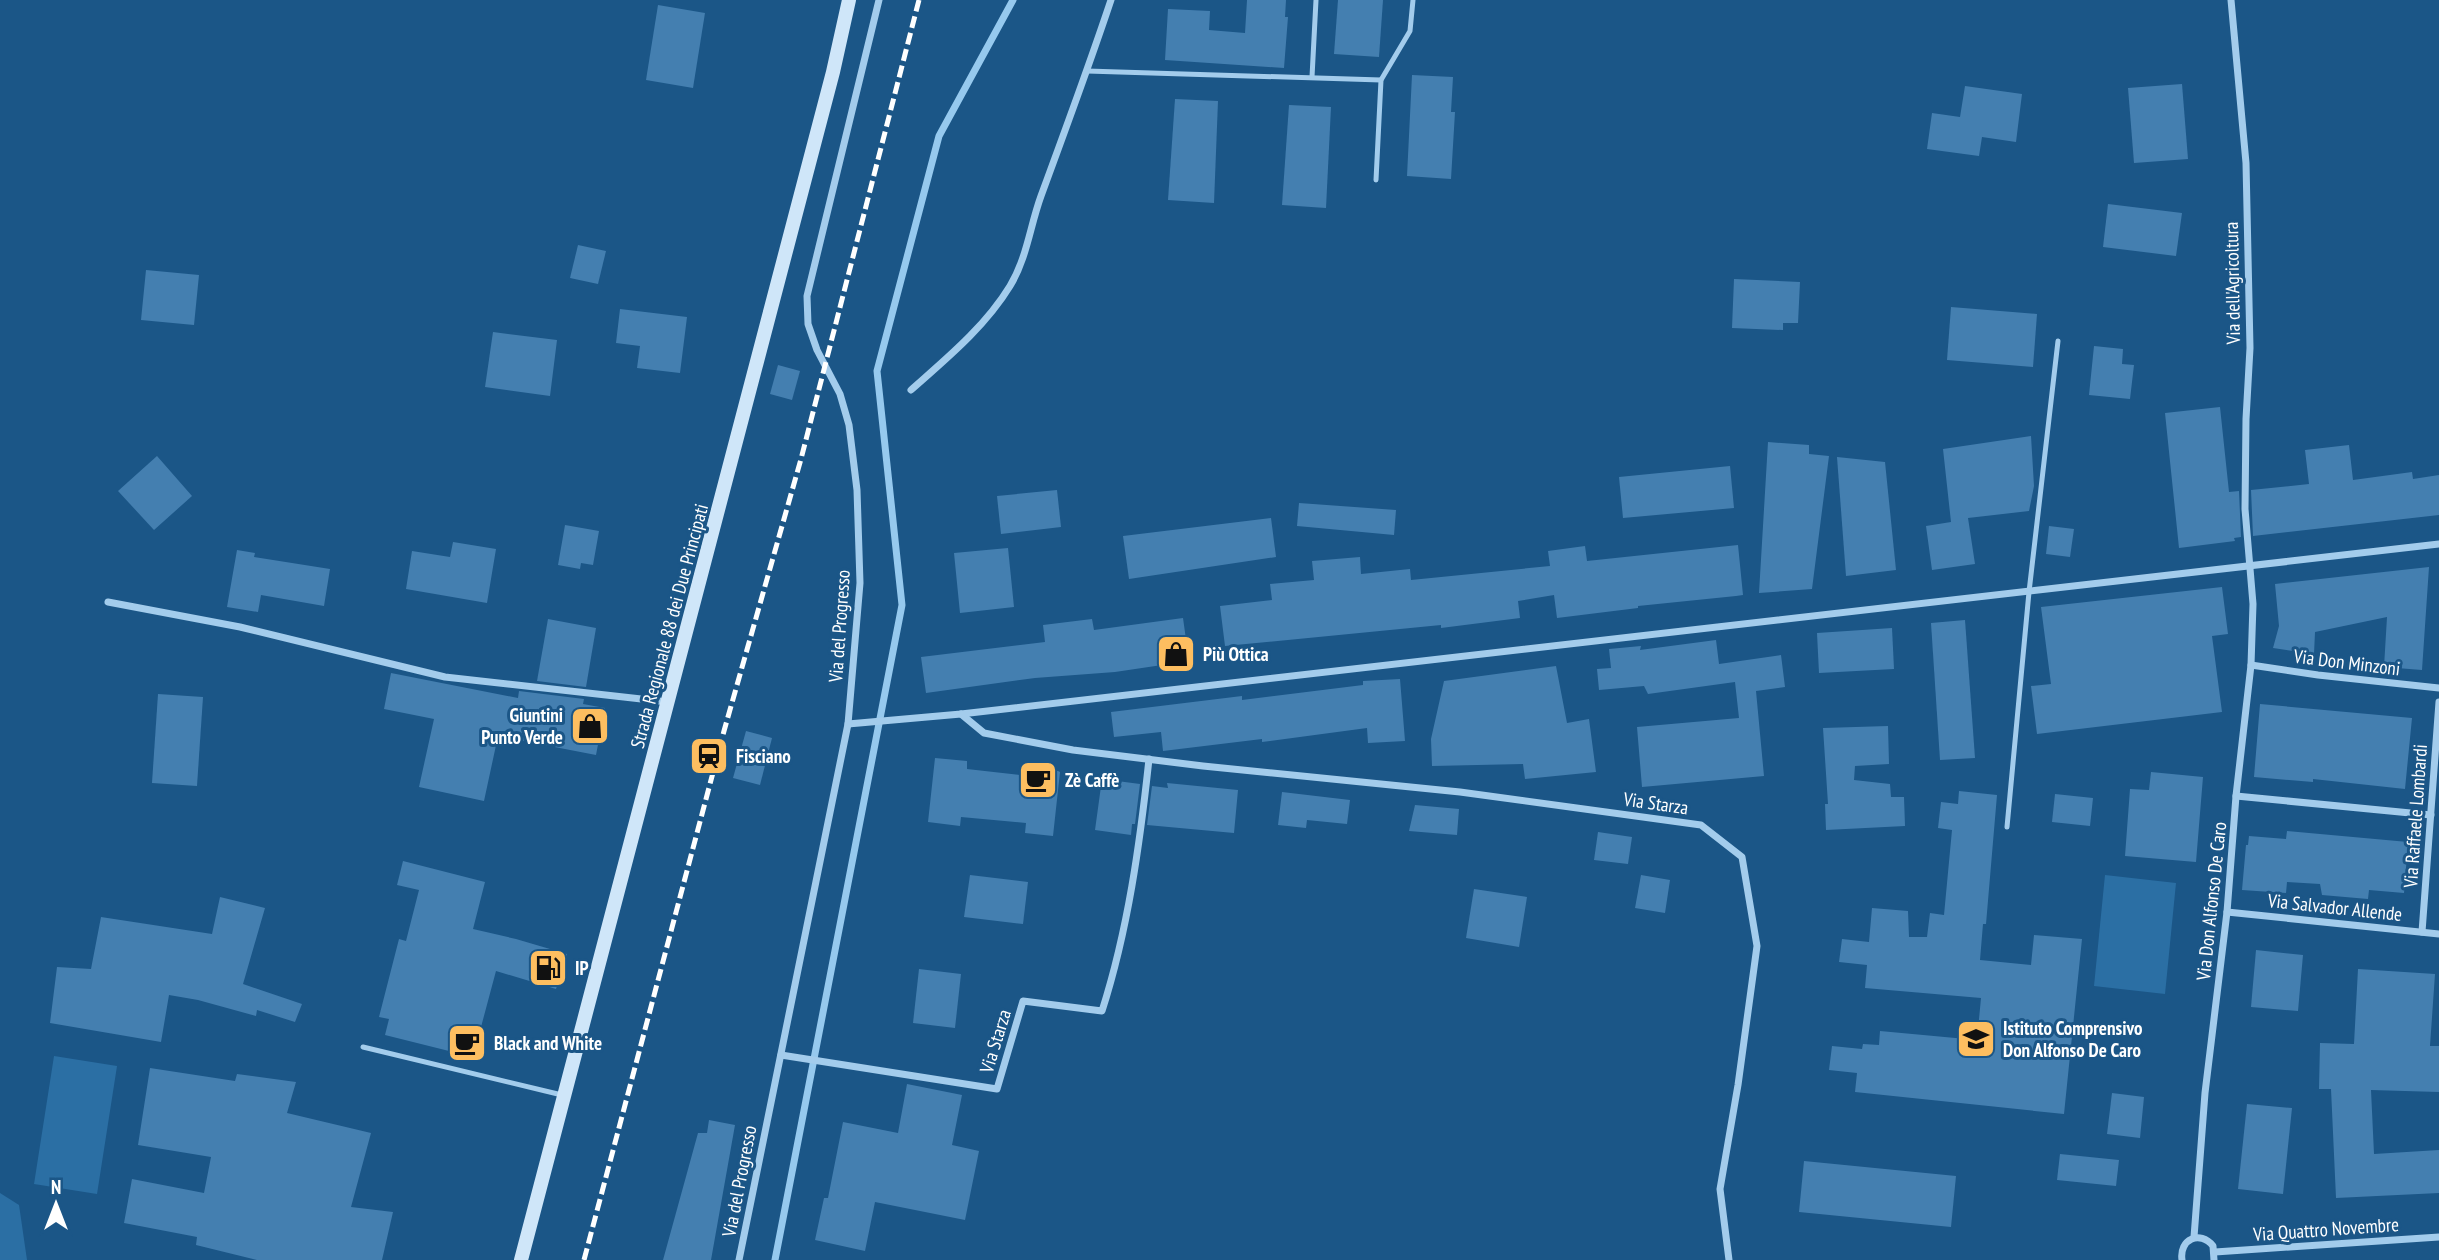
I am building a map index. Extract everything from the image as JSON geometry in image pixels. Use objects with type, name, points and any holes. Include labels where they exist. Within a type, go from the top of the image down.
[{"type":"main road","name":"Strada Regionale 88 dei Due Principati","points":[[521,1260],[826,99],[849,0]]},
{"type":"street","name":"Via del Progresso","points":[[739,1260],[848,724],[860,583],[857,490],[849,425],[839,394],[817,351],[808,324],[807,296],[879,0]]},
{"type":"street","points":[[911,390],[964,345],[1010,286],[1028,243],[1040,199],[1111,0]]},
{"type":"street","name":"Via dell'Agricoltura","points":[[2231,0],[2246,163],[2249,348],[2245,509],[2250,567]]},
{"type":"street","points":[[848,724],[961,714],[2439,544]]},
{"type":"street","name":"Via Don Alfonso De Caro","points":[[2194,1237],[2205,1093],[2227,912],[2236,796],[2251,665],[2250,567]]},
{"type":"street","points":[[108,602],[240,627],[446,677],[668,702]]},
{"type":"street","name":"Via Don Minzoni","points":[[2251,665],[2318,676],[2439,688]]},
{"type":"street","name":"Via Raffaele Lombardi","points":[[2422,932],[2439,702]]},
{"type":"street","name":"Via Starza","points":[[961,714],[984,733],[1073,750],[1460,792],[1701,825],[1742,857],[1757,946],[1738,1085],[1720,1189],[1729,1260]]},
{"type":"street","name":"Via Starza","points":[[781,1055],[997,1089],[1023,1001],[1102,1011],[1115,971],[1136,861],[1149,759]]},
{"type":"street","points":[[2236,796],[2431,815]]},
{"type":"street","name":"Via Salvador Allende","points":[[2227,912],[2439,933]]},
{"type":"street","points":[[2182,1260],[2181,1250],[2194,1237],[2205,1238],[2210,1242],[2215,1256]]},
{"type":"street","name":"Via Quattro Novembre","points":[[2215,1256],[2439,1237]]},
{"type":"lane","points":[[1312,77],[1316,0]]},
{"type":"lane","points":[[1376,180],[1381,80],[1410,31],[1413,0]]},
{"type":"lane","points":[[1087,71],[1381,80]]},
{"type":"lane","points":[[2007,827],[2029,592],[2058,341]]},
{"type":"lane","points":[[363,1048],[565,1096]]},
{"type":"shaded area","points":[[2105,875],[2176,883],[2165,994],[2094,986]]},
{"type":"shaded area","points":[[54,1056],[117,1066],[97,1194],[34,1184]]},
{"type":"shaded area","points":[[0,1193],[19,1205],[27,1260],[0,1260]]},
{"type":"building","points":[[1247,0],[1286,0],[1285,17],[1288,17],[1284,68],[1165,60],[1168,9],[1210,11],[1209,30],[1245,33]]},
{"type":"building","points":[[1338,0],[1383,0],[1379,57],[1334,54]]},
{"type":"building","points":[[658,5],[705,13],[693,88],[646,80]]},
{"type":"building","points":[[1412,75],[1453,77],[1451,112],[1455,112],[1451,179],[1407,176]]},
{"type":"building","points":[[2182,84],[2188,159],[2134,163],[2128,88]]},
{"type":"building","points":[[1965,86],[2022,94],[2016,142],[1982,137],[1979,156],[1927,149],[1932,113],[1960,117]]},
{"type":"building","points":[[1175,99],[1218,101],[1214,203],[1168,200]]},
{"type":"building","points":[[1289,105],[1331,107],[1326,208],[1282,205]]},
{"type":"building","points":[[2108,204],[2182,213],[2176,256],[2103,247]]},
{"type":"building","points":[[578,245],[606,251],[598,284],[570,278]]},
{"type":"building","points":[[146,270],[199,275],[194,325],[141,320]]},
{"type":"building","points":[[1734,279],[1800,282],[1798,323],[1783,323],[1783,330],[1732,328]]},
{"type":"building","points":[[1951,307],[2037,314],[2033,367],[1947,360]]},
{"type":"building","points":[[620,309],[687,317],[680,373],[637,368],[640,346],[616,343]]},
{"type":"building","points":[[493,332],[557,340],[550,396],[485,387]]},
{"type":"building","points":[[2094,346],[2123,349],[2122,364],[2134,365],[2130,399],[2089,395]]},
{"type":"building","points":[[778,365],[800,371],[792,400],[770,394]]},
{"type":"building","points":[[2220,407],[2229,492],[2239,491],[2241,537],[2234,538],[2235,541],[2179,548],[2165,413]]},
{"type":"building","points":[[2031,436],[2034,486],[2029,511],[1968,518],[1975,564],[1932,570],[1926,526],[1951,522],[1943,449]]},
{"type":"building","points":[[1768,442],[1809,445],[1809,454],[1829,456],[1812,589],[1759,593]]},
{"type":"building","points":[[2349,445],[2353,480],[2412,472],[2413,479],[2439,475],[2439,515],[2253,536],[2251,490],[2309,484],[2305,450]]},
{"type":"building","points":[[157,456],[192,496],[154,530],[118,491]]},
{"type":"building","points":[[1837,457],[1885,462],[1896,570],[1846,576]]},
{"type":"building","points":[[1730,466],[1734,508],[1623,518],[1619,477]]},
{"type":"building","points":[[1057,490],[1061,527],[1001,534],[997,496]]},
{"type":"building","points":[[1299,503],[1396,510],[1394,535],[1297,526]]},
{"type":"building","points":[[1271,518],[1276,557],[1129,579],[1123,536]]},
{"type":"building","points":[[565,525],[599,531],[593,565],[581,563],[580,569],[558,565]]},
{"type":"building","points":[[2049,526],[2074,529],[2070,557],[2046,554]]},
{"type":"building","points":[[453,542],[496,549],[487,603],[406,589],[412,551],[450,557]]},
{"type":"building","points":[[1738,545],[1743,595],[1557,618],[1554,595],[1518,601],[1520,618],[1441,628],[1441,625],[1225,646],[1220,606],[1272,600],[1270,584],[1314,580],[1312,561],[1360,557],[1361,574],[1410,569],[1411,580],[1550,566],[1548,551],[1585,546],[1587,561]]},
{"type":"building","points":[[1008,548],[1014,607],[960,613],[954,553]]},
{"type":"building","points":[[237,550],[255,553],[254,557],[330,569],[324,606],[261,595],[258,612],[227,607]]},
{"type":"building","points":[[2429,567],[2422,670],[2384,667],[2387,617],[2315,632],[2314,654],[2273,648],[2279,626],[2275,584]]},
{"type":"building","points":[[2222,587],[2228,634],[2212,636],[2222,712],[2037,734],[2031,686],[2051,684],[2041,607]]},
{"type":"building","points":[[1183,618],[1189,661],[926,693],[921,657],[1045,642],[1043,625],[1092,619],[1094,630]]},
{"type":"building","points":[[548,619],[596,628],[586,687],[537,681]]},
{"type":"building","points":[[1965,620],[1975,758],[1940,760],[1931,623]]},
{"type":"building","points":[[1892,628],[1894,669],[1819,673],[1817,633]]},
{"type":"building","points":[[1716,640],[1719,664],[1781,655],[1785,687],[1756,691],[1764,776],[1642,787],[1637,727],[1739,718],[1735,682],[1648,694],[1644,686],[1599,690],[1597,669],[1611,668],[1609,649],[1641,646],[1640,650]]},
{"type":"building","points":[[1556,666],[1567,723],[1589,719],[1596,772],[1525,779],[1523,764],[1432,766],[1431,739],[1444,681]]},
{"type":"building","points":[[391,673],[518,698],[519,691],[584,699],[583,704],[605,708],[596,755],[498,736],[484,801],[419,787],[434,719],[384,709]]},
{"type":"building","points":[[1400,679],[1405,741],[1368,743],[1367,728],[1262,742],[1262,739],[1163,751],[1161,732],[1114,737],[1111,712],[1242,696],[1242,700],[1363,685],[1363,681]]},
{"type":"building","points":[[158,694],[203,697],[197,786],[152,783]]},
{"type":"building","points":[[2260,704],[2412,718],[2405,789],[2313,779],[2313,782],[2254,777]]},
{"type":"building","points":[[1888,726],[1889,764],[1855,766],[1854,780],[1890,784],[1891,797],[1904,797],[1905,826],[1826,830],[1825,804],[1828,804],[1823,728]]},
{"type":"building","name":"Fisciano","points":[[746,731],[772,738],[760,785],[733,778]]},
{"type":"building","points":[[935,758],[967,761],[967,769],[1028,776],[1029,768],[1060,772],[1053,836],[1025,833],[1026,823],[961,817],[960,826],[928,822]]},
{"type":"building","points":[[2151,772],[2203,777],[2196,862],[2125,856],[2130,789],[2149,790]]},
{"type":"building","points":[[1102,779],[1140,784],[1131,835],[1095,830]]},
{"type":"building","points":[[1167,783],[1238,790],[1234,833],[1147,825],[1152,786],[1168,788]]},
{"type":"building","points":[[1959,791],[1997,795],[1986,924],[1983,924],[1980,960],[2031,965],[2034,935],[2082,939],[2064,1114],[1855,1092],[1857,1073],[1829,1070],[1832,1046],[1862,1049],[1863,1044],[1879,1045],[1880,1031],[1977,1040],[1981,998],[1865,988],[1867,965],[1839,962],[1842,939],[1869,942],[1872,908],[1908,911],[1909,937],[1927,937],[1930,913],[1944,915],[1952,830],[1938,828],[1941,802],[1958,804]]},
{"type":"building","points":[[1282,792],[1350,800],[1347,824],[1307,820],[1306,828],[1278,825]]},
{"type":"building","points":[[2055,794],[2093,798],[2090,826],[2052,822]]},
{"type":"building","points":[[1415,805],[1459,809],[1457,835],[1409,831]]},
{"type":"building","points":[[2287,831],[2408,842],[2404,893],[2369,890],[2368,899],[2322,895],[2320,884],[2287,882],[2286,893],[2242,890],[2249,836],[2286,839]]},
{"type":"building","points":[[1598,832],[1632,837],[1628,864],[1594,860]]},
{"type":"building","points":[[403,861],[485,882],[473,929],[567,954],[556,989],[496,971],[473,1057],[385,1035],[389,1019],[379,1017],[399,939],[406,941],[419,890],[397,885]]},
{"type":"building","points":[[970,875],[1028,882],[1023,924],[964,917]]},
{"type":"building","points":[[1641,875],[1670,880],[1665,913],[1635,908]]},
{"type":"building","points":[[1474,889],[1527,897],[1519,947],[1466,938]]},
{"type":"building","points":[[220,897],[265,908],[243,984],[302,1004],[295,1022],[257,1010],[256,1016],[169,995],[161,1042],[50,1023],[57,967],[91,969],[101,917],[212,934]]},
{"type":"building","points":[[2256,950],[2303,955],[2298,1011],[2251,1007]]},
{"type":"building","points":[[919,969],[961,974],[955,1028],[913,1023]]},
{"type":"building","points":[[2358,969],[2435,974],[2430,1046],[2439,1046],[2439,1092],[2371,1090],[2374,1154],[2439,1150],[2439,1193],[2336,1198],[2331,1089],[2319,1089],[2320,1043],[2354,1044]]},
{"type":"building","points":[[150,1068],[235,1081],[237,1074],[296,1082],[287,1113],[371,1133],[351,1207],[393,1212],[382,1260],[257,1260],[196,1245],[197,1237],[124,1223],[132,1179],[204,1193],[211,1157],[138,1145]]},
{"type":"building","points":[[907,1084],[962,1095],[952,1145],[979,1151],[965,1220],[875,1202],[865,1251],[815,1240],[824,1198],[828,1198],[843,1122],[898,1133]]},
{"type":"building","points":[[2112,1093],[2144,1097],[2140,1138],[2107,1134]]},
{"type":"building","points":[[2247,1104],[2292,1108],[2283,1194],[2238,1189]]},
{"type":"building","points":[[709,1120],[735,1125],[711,1260],[663,1260],[698,1133],[707,1133]]},
{"type":"building","points":[[2060,1154],[2119,1160],[2116,1186],[2057,1180]]},
{"type":"building","points":[[1804,1161],[1956,1176],[1951,1227],[1799,1212]]},
{"type":"waterway","points":[[775,1260],[902,605],[877,371],[939,136],[1013,0]]},
{"type":"railway","points":[[584,1260],[724,731],[801,459],[919,0]]},
{"type":"place","name":"Più Ottica","points":[[1176,654]]},
{"type":"place","name":"Giuntini Punto Verde","points":[[590,726]]},
{"type":"place","name":"Fisciano","points":[[709,756]]},
{"type":"place","name":"Zè Caffè","points":[[1038,780]]},
{"type":"place","name":"IP","points":[[548,968]]},
{"type":"place","name":"Istituto Comprensivo Don Alfonso De Caro","points":[[1976,1039]]},
{"type":"place","name":"Black and White","points":[[467,1043]]}]
